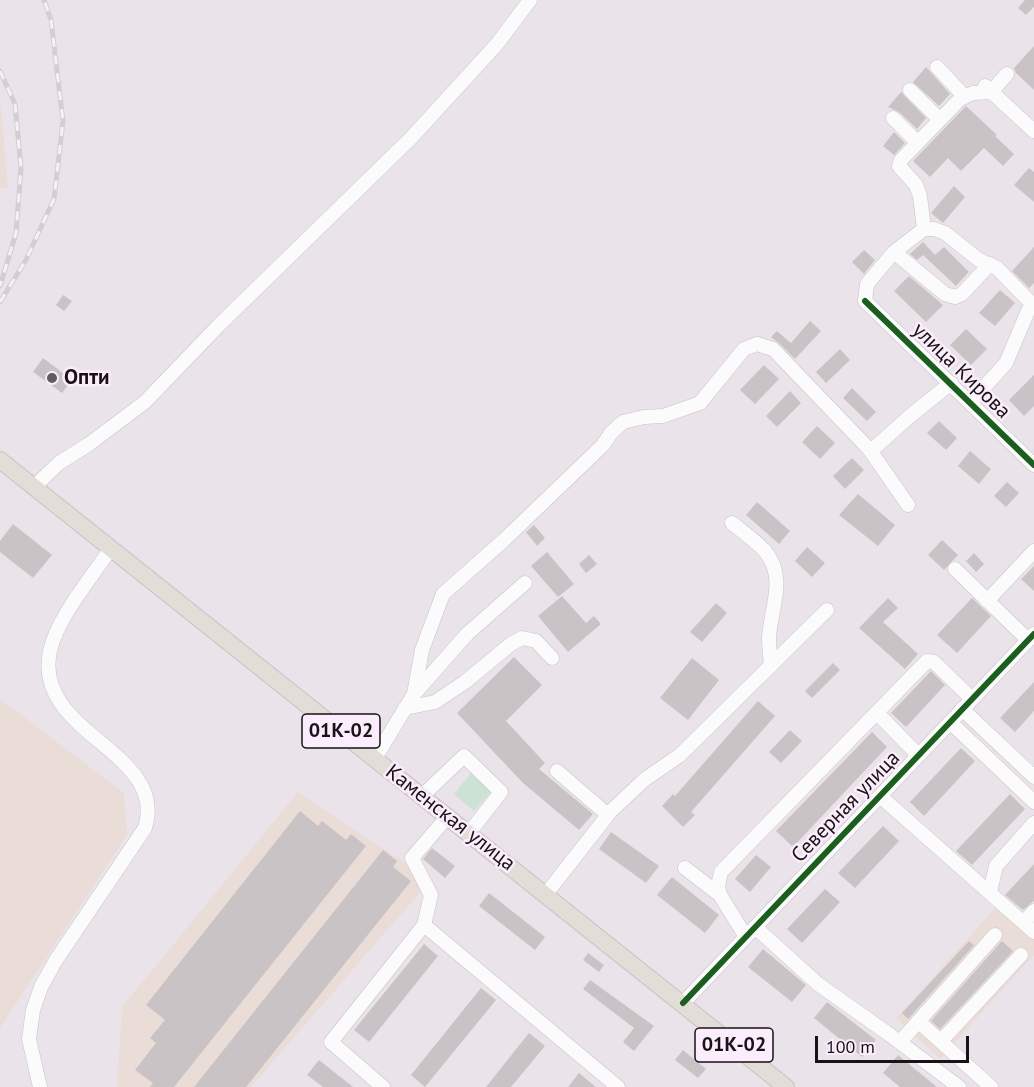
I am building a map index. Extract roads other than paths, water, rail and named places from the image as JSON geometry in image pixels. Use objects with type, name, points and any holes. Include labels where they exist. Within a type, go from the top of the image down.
[{"type":"main road","name":"Каменская улица","points":[[2,466],[34,487],[786,1087]]},
{"type":"street","points":[[34,487],[59,463],[89,444],[145,402],[220,324],[411,138],[497,44],[530,0]]},
{"type":"street","points":[[937,67],[965,97]]},
{"type":"street","points":[[924,230],[920,196],[916,184],[899,166],[901,160],[939,119],[965,97],[988,89],[1007,74]]},
{"type":"street","points":[[988,89],[1034,131]]},
{"type":"street","points":[[910,90],[939,119]]},
{"type":"street","points":[[893,118],[917,142]]},
{"type":"street","points":[[970,403],[1006,363],[1028,310],[1034,304],[997,267],[990,264],[979,260],[945,233],[924,230],[894,252],[945,294],[955,297],[962,294],[990,264]]},
{"type":"street","name":"улица Кирова","points":[[894,252],[867,284],[865,301],[1034,465]]},
{"type":"street","points":[[414,694],[422,650],[442,594],[512,532],[603,445],[611,433],[623,422],[644,417],[663,416],[700,403],[744,350],[757,344],[773,349],[869,449],[908,505]]},
{"type":"street","points":[[869,449],[871,451],[951,383]]},
{"type":"street","points":[[732,523],[765,551],[776,570],[778,589],[772,612],[769,639],[771,666]]},
{"type":"street","points":[[40,1087],[29,1039],[33,1010],[41,987],[56,960],[145,828],[149,815],[147,798],[132,770],[75,720],[60,703],[48,671],[50,650],[62,621],[111,548]]},
{"type":"street","points":[[987,601],[1034,551]]},
{"type":"street","points":[[955,569],[987,601],[1031,637]]},
{"type":"street","points":[[375,758],[414,694],[467,634],[525,583]]},
{"type":"street","points":[[546,894],[608,815],[644,780],[687,748],[826,610]]},
{"type":"street","name":"Северная улица","points":[[683,1003],[1031,637]]},
{"type":"street","points":[[405,708],[435,702],[522,638],[536,641],[552,658]]},
{"type":"street","points":[[720,895],[718,886],[721,872],[927,661],[934,662],[972,699]]},
{"type":"street","points":[[962,709],[1034,777]]},
{"type":"street","points":[[877,713],[918,755]]},
{"type":"street","points":[[950,722],[1034,802]]},
{"type":"street","points":[[422,796],[464,756],[501,792],[470,833]]},
{"type":"street","points":[[557,771],[608,815]]},
{"type":"street","points":[[880,796],[1034,932]]},
{"type":"street","points":[[383,1087],[331,1042],[424,926],[431,895],[412,858],[448,816]]},
{"type":"street","points":[[990,892],[996,866],[1034,823]]},
{"type":"street","points":[[685,868],[720,895],[750,932],[959,1087]]},
{"type":"street","points":[[1024,922],[1034,911]]},
{"type":"street","points":[[424,926],[618,1087]]},
{"type":"street","points":[[900,1042],[995,935]]},
{"type":"street","points":[[941,1041],[1021,956]]},
{"type":"street","points":[[918,1021],[991,1087]]},
{"type":"railway","points":[[0,302],[26,260],[54,199],[63,121],[51,20],[44,0]]},
{"type":"railway","points":[[0,71],[15,104],[21,168],[16,233],[0,286]]},
{"type":"place","name":"Опти","points":[[52,378]]}]
